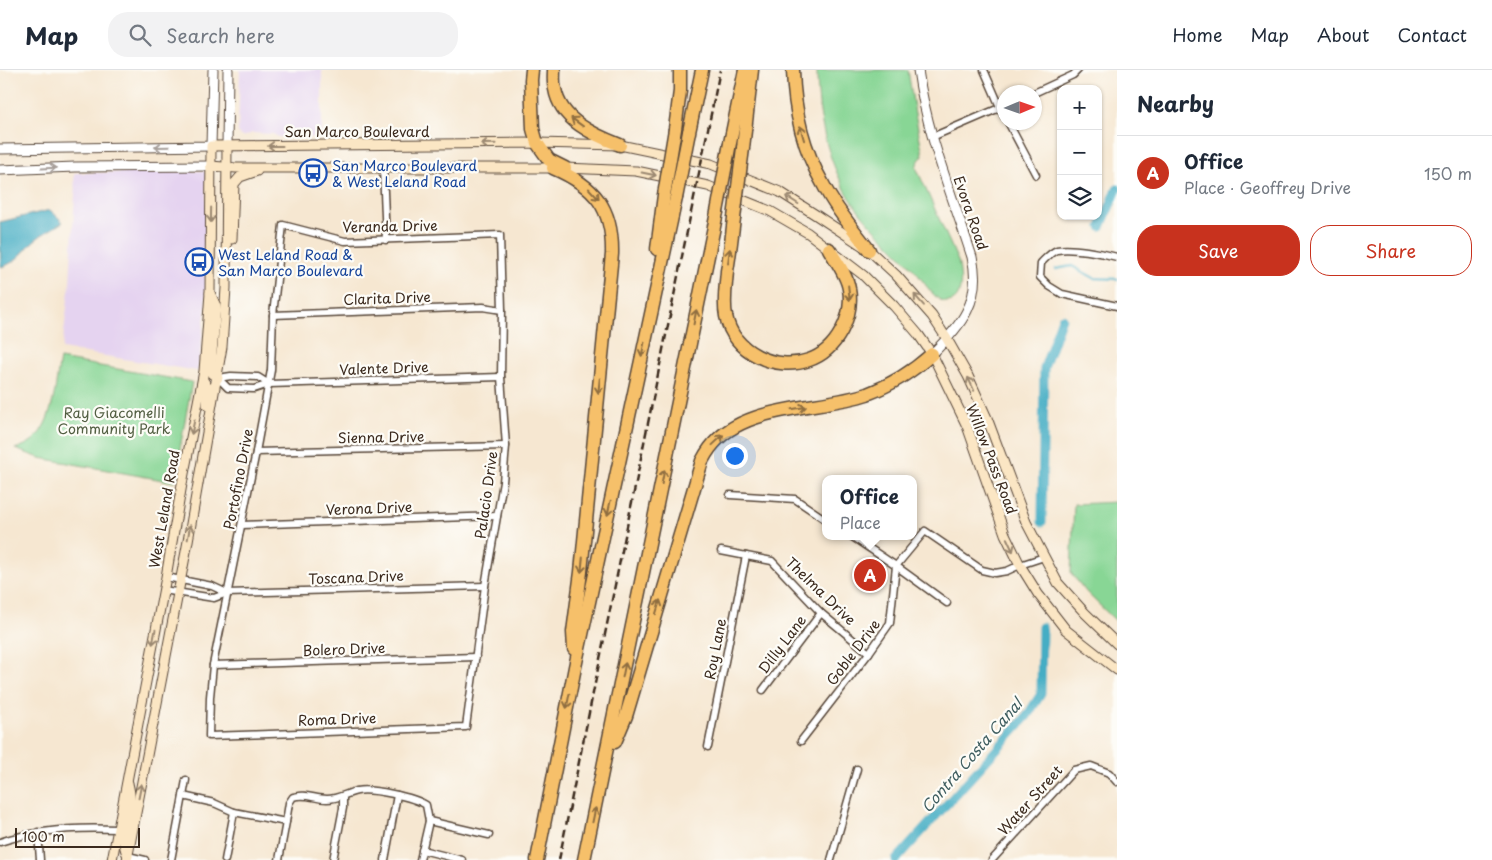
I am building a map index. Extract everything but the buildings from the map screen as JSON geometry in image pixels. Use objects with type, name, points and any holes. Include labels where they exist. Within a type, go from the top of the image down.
[{"type":"highway","points":[[532,70],[533,129],[537,144],[549,160],[591,190],[600,201],[606,212],[613,239],[582,562],[573,632],[575,667]]},
{"type":"highway","points":[[554,70],[555,91],[566,114],[599,137],[620,146]]},
{"type":"highway","points":[[537,860],[575,667],[647,330],[670,197],[680,91],[680,70]]},
{"type":"highway","points":[[670,197],[689,132],[702,70]]},
{"type":"highway","points":[[584,860],[744,70]]},
{"type":"highway","points":[[752,70],[725,293],[726,318],[734,335],[746,349],[760,358],[777,363],[795,363],[810,360],[824,352],[835,340],[845,325],[850,308],[849,289],[843,272],[829,249]]},
{"type":"highway","points":[[793,70],[800,128],[813,165],[834,203],[869,250]]},
{"type":"highway","points":[[603,769],[626,716],[699,468],[710,447],[726,433],[751,419],[826,404],[866,394],[881,388],[918,367],[932,354]]},
{"type":"main road","name":"San Marco Boulevard","points":[[211,146],[537,144],[620,146],[711,164]]},
{"type":"main road","name":"West Leland Road","points":[[112,860],[203,380],[210,292],[211,146]]},
{"type":"main road","name":"West Leland Road","points":[[126,859],[218,378],[226,288],[227,146]]},
{"type":"main road","name":"Willow Pass Road","points":[[711,164],[780,192],[816,215],[869,250],[916,296],[948,339],[968,376],[987,418],[1026,522],[1058,583],[1117,644]]},
{"type":"main road","points":[[211,166],[268,168],[559,168]]},
{"type":"main road","points":[[226,288],[232,249],[234,184],[244,175],[268,168]]},
{"type":"main road","name":"Willow Pass Road","points":[[559,168],[636,171],[708,186],[770,211],[806,232],[863,274],[894,306],[932,354],[967,426],[1005,534],[1020,565],[1038,594],[1066,630],[1117,670]]},
{"type":"main road","points":[[210,292],[216,306],[212,374],[218,378]]},
{"type":"main road","points":[[202,459],[200,443],[208,398],[208,388],[203,380]]},
{"type":"main road","points":[[126,859],[123,842],[130,799],[127,774]]},
{"type":"street","name":"West Leland Road","points":[[211,146],[213,70]]},
{"type":"street","name":"West Leland Road","points":[[227,146],[228,70]]},
{"type":"street","name":"Evora Road","points":[[918,70],[939,164],[975,269],[974,294],[965,317],[948,339],[932,354]]},
{"type":"street","points":[[984,70],[997,97]]},
{"type":"street","points":[[1042,89],[1073,75],[1078,70]]},
{"type":"street","points":[[932,137],[997,109]]},
{"type":"street","points":[[1012,130],[1036,175]]},
{"type":"street","name":"San Marco Boulevard","points":[[0,149],[211,146]]},
{"type":"street","points":[[0,170],[75,167],[211,166]]},
{"type":"street","points":[[383,168],[386,240]]},
{"type":"street","name":"Veranda Drive","points":[[283,225],[345,241],[500,235]]},
{"type":"street","name":"Portofino Drive","points":[[209,736],[213,665],[269,384],[283,225]]},
{"type":"street","name":"Palacio Drive","points":[[466,727],[485,586],[503,482],[506,446],[501,376],[500,235]]},
{"type":"street","points":[[1117,257],[1070,250],[1055,250],[1041,263],[1040,277],[1049,286],[1062,294],[1117,306]]},
{"type":"street","name":"Clarita Drive","points":[[274,315],[483,307],[502,310]]},
{"type":"street","name":"Valente Drive","points":[[218,378],[231,376],[258,378],[269,384]]},
{"type":"street","name":"Valente Drive","points":[[218,378],[228,388],[254,389],[269,384],[501,376]]},
{"type":"street","name":"Sienna Drive","points":[[256,452],[506,446]]},
{"type":"street","points":[[730,495],[795,499],[822,517]]},
{"type":"street","name":"Verona Drive","points":[[242,525],[496,516]]},
{"type":"street","points":[[896,566],[925,531],[982,570],[995,573],[1007,572],[1020,565],[1044,557]]},
{"type":"street","points":[[857,540],[947,604]]},
{"type":"street","name":"Thelma Drive","points":[[721,551],[772,561],[821,614],[869,653]]},
{"type":"street","name":"Roy Lane","points":[[708,747],[746,556]]},
{"type":"street","name":"Goble Drive","points":[[800,741],[890,623],[896,566]]},
{"type":"street","name":"Toscana Drive","points":[[166,577],[212,586],[227,593]]},
{"type":"street","name":"Toscana Drive","points":[[163,590],[214,598],[227,593],[485,586]]},
{"type":"street","name":"Dilly Lane","points":[[763,690],[821,614]]},
{"type":"street","name":"Bolero Drive","points":[[213,665],[476,657]]},
{"type":"street","name":"Roma Drive","points":[[209,736],[466,727]]},
{"type":"street","name":"Water Street","points":[[992,860],[1074,770],[1091,766],[1109,773],[1117,782]]},
{"type":"street","points":[[831,860],[857,769]]},
{"type":"street","points":[[172,860],[186,780]]},
{"type":"street","points":[[279,860],[289,803],[292,797],[302,794],[328,799],[343,797],[354,791],[364,790],[397,795],[420,801],[426,806],[428,821],[420,860]]},
{"type":"street","points":[[385,860],[397,795]]},
{"type":"street","points":[[183,796],[214,803],[234,812],[286,822]]},
{"type":"street","points":[[333,860],[343,808],[343,797]]},
{"type":"street","points":[[225,860],[234,812]]},
{"type":"street","points":[[428,821],[488,835]]},
{"type":"street","points":[[0,842],[49,830],[117,829]]},
{"type":"street","points":[[38,832],[40,860]]},
{"type":"street","points":[[422,850],[462,860]]},
{"type":"street","points":[[126,859],[145,860]]},
{"type":"shaded area","points":[[240,70],[322,70],[322,137],[296,138],[252,133],[243,137],[240,135],[238,132]]},
{"type":"shaded area","points":[[206,171],[206,306],[198,371],[62,349],[70,282],[75,195],[74,173]]},
{"type":"green space","points":[[817,70],[908,70],[923,155],[916,167],[959,266],[961,279],[959,292],[953,301],[947,302],[938,299],[929,290],[915,271],[863,216],[852,200],[834,166],[828,147],[820,109]]},
{"type":"green space","name":"Ray Giacomelli Community Park","points":[[60,359],[192,382],[174,482],[40,458],[15,449],[33,440],[45,423],[52,402]]},
{"type":"green space","points":[[1117,502],[1117,622],[1087,593],[1071,573],[1074,504]]},
{"type":"water","points":[[50,210],[63,222],[38,237],[16,259],[1,267],[0,222]]},
{"type":"waterway","name":"Contra Costa Canal","points":[[1101,227],[1117,189]]},
{"type":"waterway","points":[[1056,269],[1072,266],[1094,278],[1117,279]]},
{"type":"waterway","name":"Contra Costa Canal","points":[[1042,522],[1044,368],[1062,318]]},
{"type":"waterway","name":"Contra Costa Canal","points":[[896,860],[1027,716],[1041,694],[1042,627]]},
{"type":"railway","points":[[559,860],[720,70]]},
{"type":"place","name":"San Marco Boulevard & West Leland Road","points":[[313,173]]},
{"type":"place","name":"West Leland Road & San Marco Boulevard","points":[[199,262]]},
{"type":"place","name":"Office","points":[[870,575]]}]
